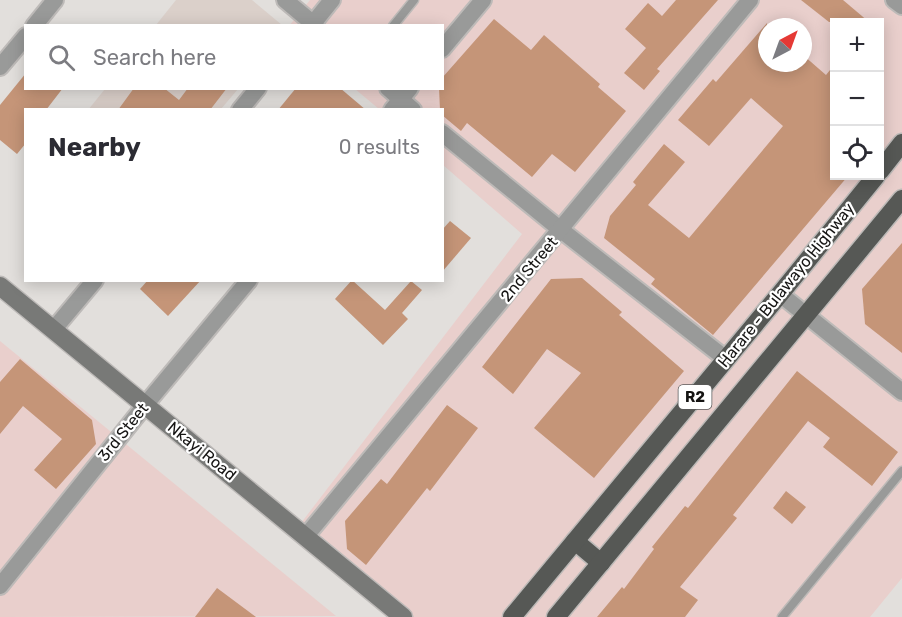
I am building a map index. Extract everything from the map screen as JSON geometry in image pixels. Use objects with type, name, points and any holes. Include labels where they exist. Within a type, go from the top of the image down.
[{"type":"highway","points":[[884,167],[898,155]]},
{"type":"highway","name":"Harare - Bulawayo Highway","points":[[512,617],[873,180]]},
{"type":"highway","name":"Harare - Bulawayo Highway","points":[[556,617],[902,199]]},
{"type":"highway","points":[[575,541],[601,563]]},
{"type":"main road","name":"Nkayi Road","points":[[0,286],[403,617]]},
{"type":"street","points":[[36,24],[55,0]]},
{"type":"street","points":[[285,0],[312,24]]},
{"type":"street","points":[[314,24],[332,0]]},
{"type":"street","points":[[444,47],[483,0]]},
{"type":"street","name":"2nd Street","points":[[306,536],[750,0]]},
{"type":"street","points":[[894,0],[902,6]]},
{"type":"street","points":[[0,67],[24,38]]},
{"type":"street","points":[[242,108],[256,90]]},
{"type":"street","points":[[444,135],[726,359]]},
{"type":"street","points":[[54,329],[93,282]]},
{"type":"street","name":"3rd Steet","points":[[0,586],[247,282]]},
{"type":"street","points":[[780,294],[902,392]]},
{"type":"lane","points":[[395,24],[414,0]]},
{"type":"lane","points":[[782,617],[902,471]]},
{"type":"shaded area","points":[[176,0],[252,0],[281,24],[157,24]]},
{"type":"shaded area","points":[[310,0],[902,0],[902,578],[870,617],[413,617],[298,527],[522,234],[444,166],[444,108],[378,108],[356,90],[444,90],[444,24],[291,24]]},
{"type":"shaded area","points":[[104,90],[237,90],[222,108],[90,108]]},
{"type":"shaded area","points":[[0,341],[336,616],[0,617]]},
{"type":"building","points":[[676,0],[718,0],[657,69],[660,71],[644,90],[624,73],[646,48],[625,29],[648,3],[662,16]]},
{"type":"building","points":[[801,0],[843,0],[864,18],[830,18],[829,22]]},
{"type":"building","points":[[494,19],[531,50],[544,35],[600,84],[598,87],[626,111],[575,172],[552,154],[532,177],[467,123],[461,131],[444,117],[444,108],[440,108],[439,90],[444,90],[444,76]]},
{"type":"building","points":[[758,33],[758,72],[812,72],[812,63],[826,75],[830,70],[830,180],[845,180],[713,335],[651,284],[655,279],[604,238],[610,216],[636,185],[633,182],[664,144],[685,162],[648,205],[689,238],[783,126],[751,98],[709,146],[678,120],[713,79],[716,82]]},
{"type":"building","points":[[24,75],[24,90],[61,90],[48,108],[24,108],[24,145],[17,154],[0,140],[0,105]]},
{"type":"building","points":[[133,90],[166,90],[179,100],[186,90],[225,90],[212,108],[119,108]]},
{"type":"building","points":[[294,90],[342,90],[364,108],[280,108]]},
{"type":"building","points":[[450,221],[471,238],[444,270],[444,228]]},
{"type":"building","points":[[902,243],[902,353],[865,324],[862,289]]},
{"type":"building","points":[[582,278],[622,312],[619,315],[684,371],[594,478],[534,428],[581,373],[547,349],[513,394],[482,367],[551,279]]},
{"type":"building","points":[[146,282],[199,282],[168,316],[140,289]]},
{"type":"building","points":[[350,282],[354,282],[385,310],[410,282],[422,290],[402,313],[408,319],[383,345],[335,299]]},
{"type":"building","points":[[20,359],[92,420],[96,444],[56,489],[34,470],[62,439],[23,406],[0,434],[0,382]]},
{"type":"building","points":[[797,371],[898,452],[872,486],[823,447],[830,438],[808,421],[733,515],[737,518],[680,587],[698,600],[685,617],[597,617],[622,587],[624,589],[654,549],[652,547],[685,506],[688,508]]},
{"type":"building","points":[[447,405],[478,428],[430,491],[427,488],[366,565],[347,549],[345,521],[381,479],[387,484]]},
{"type":"building","points":[[786,491],[806,507],[792,524],[773,508]]},
{"type":"building","points":[[217,588],[256,617],[195,617]]}]
